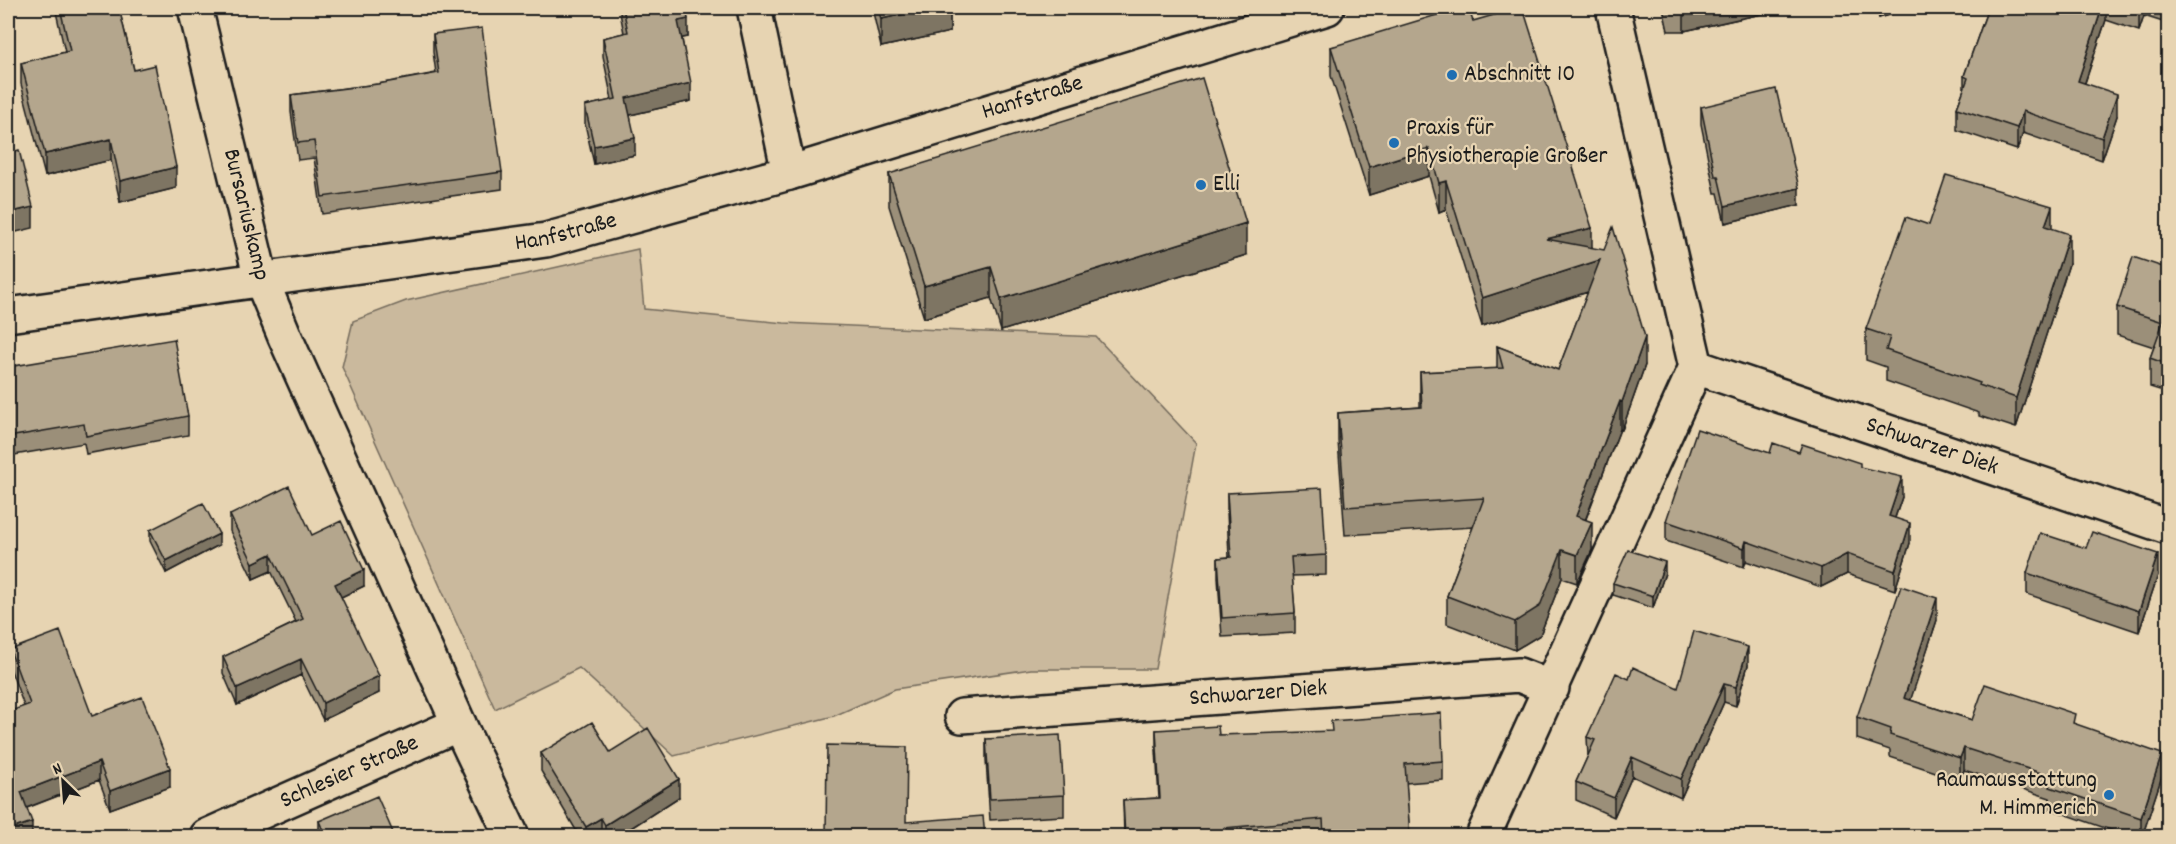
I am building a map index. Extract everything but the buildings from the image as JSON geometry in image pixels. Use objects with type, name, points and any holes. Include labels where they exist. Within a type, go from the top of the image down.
[{"type":"street","name":"Bursariuskamp","points":[[8,315],[261,279],[195,8]]},
{"type":"street","points":[[754,8],[789,173]]},
{"type":"street","name":"Hanfstraße","points":[[261,279],[546,240],[789,173],[1327,8]]},
{"type":"street","points":[[1483,837],[1696,367],[1613,8]]},
{"type":"street","points":[[261,279],[459,724],[512,837]]},
{"type":"street","name":"Schwarzer Diek","points":[[1696,367],[2169,527]]},
{"type":"street","name":"Schwarzer Diek","points":[[962,716],[1519,675],[1552,688]]},
{"type":"street","name":"Schlesier Straße","points":[[207,837],[459,724]]},
{"type":"shaded area","points":[[638,249],[644,309],[784,323],[1096,337],[1196,443],[1155,669],[1031,669],[895,689],[834,716],[674,756],[579,668],[495,709],[342,367],[353,321],[406,301]]},
{"type":"place","name":"Abschnitt 10","points":[[1452,75]]},
{"type":"place","name":"Praxis für Physiotherapie Großer","points":[[1394,143]]},
{"type":"place","name":"Elli","points":[[1201,185]]},
{"type":"place","name":"Raumausstattung M. Himmerich","points":[[2109,795]]}]
